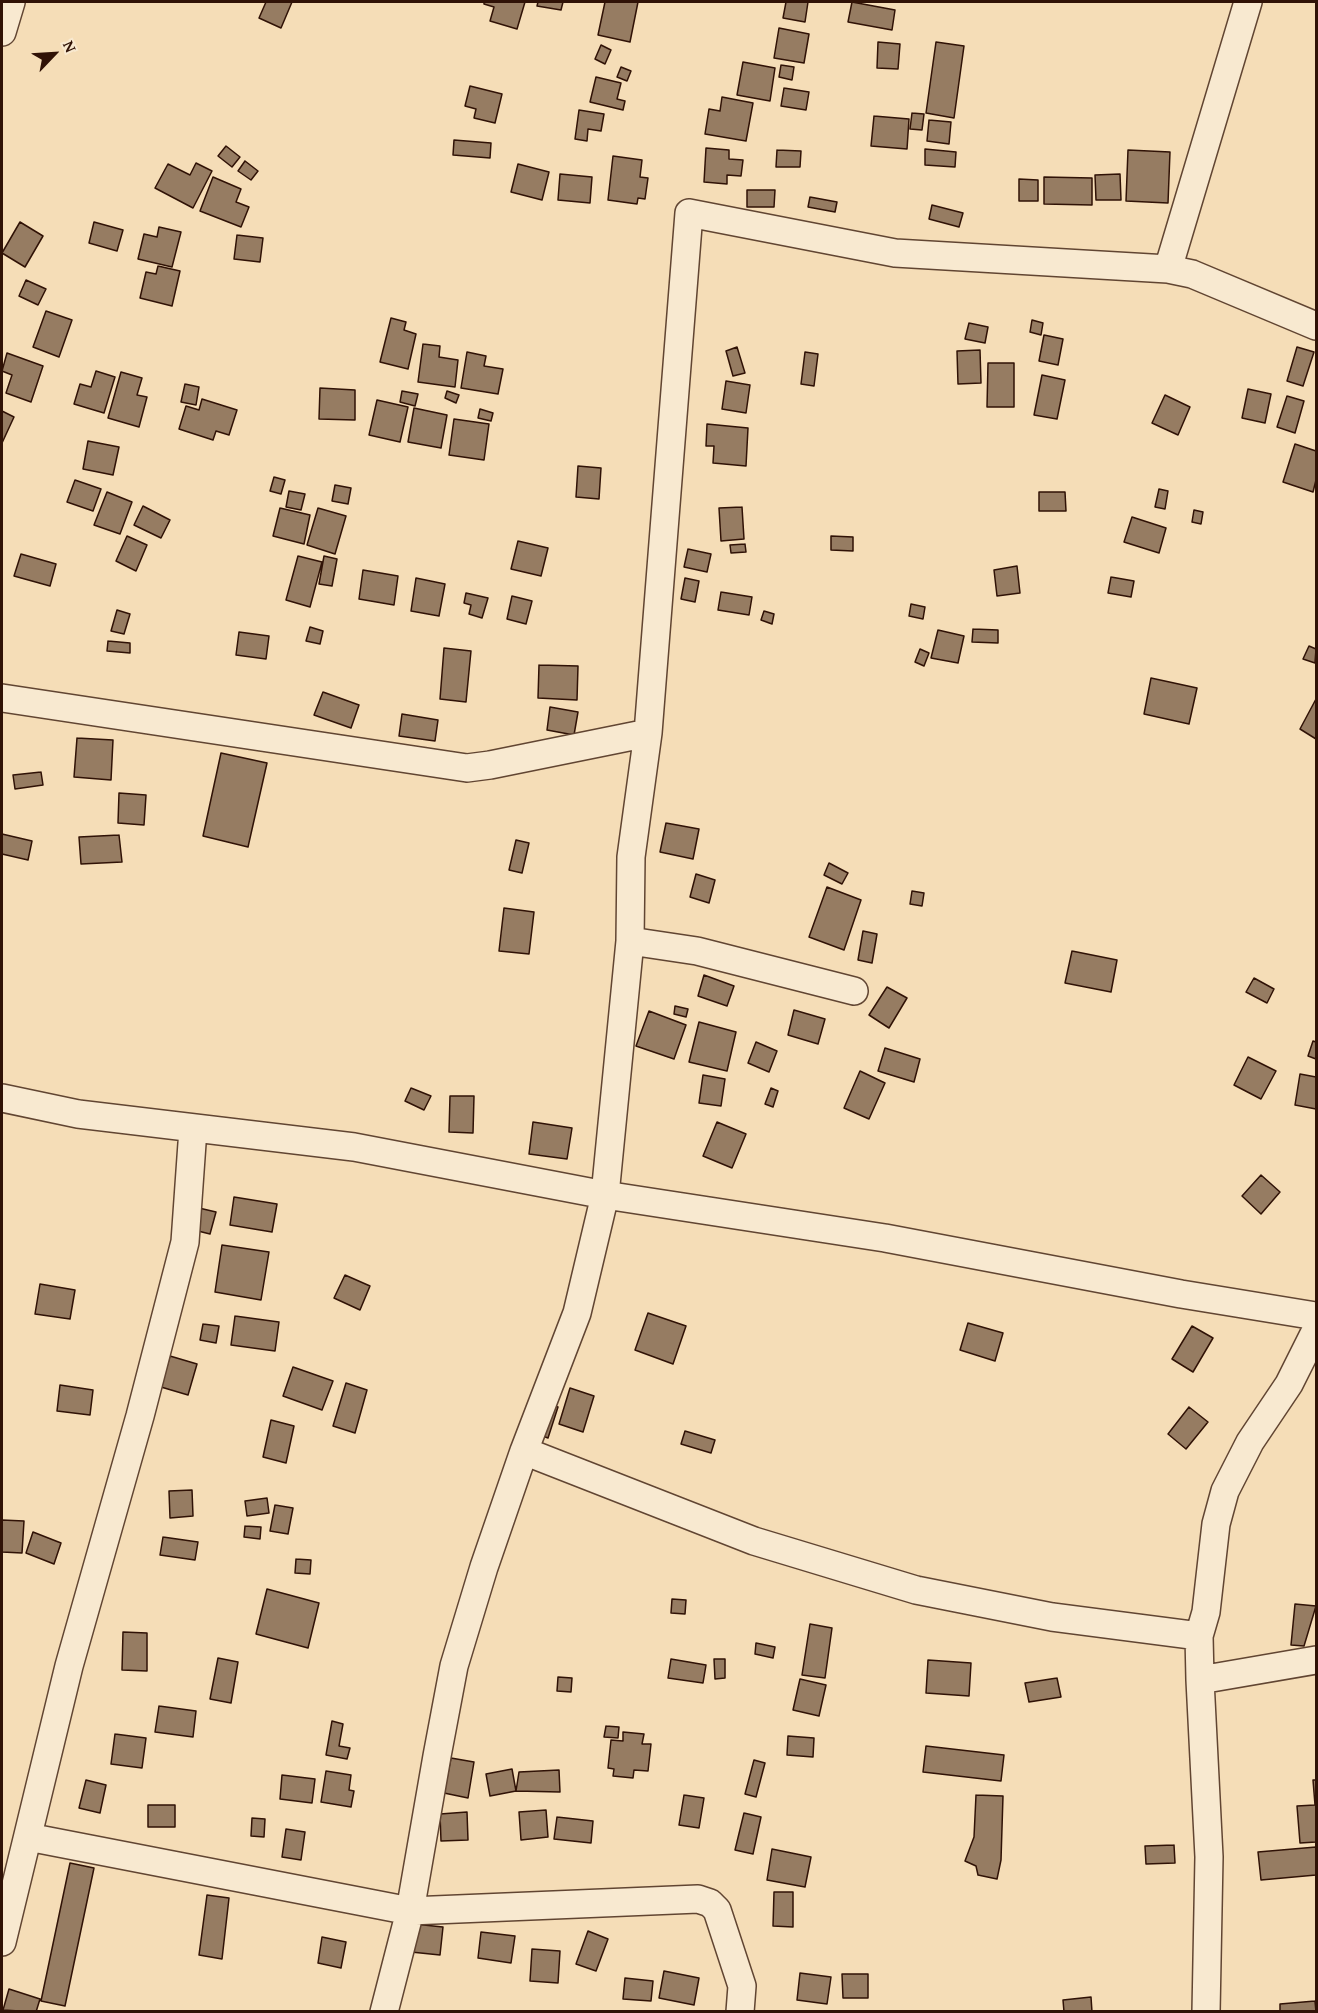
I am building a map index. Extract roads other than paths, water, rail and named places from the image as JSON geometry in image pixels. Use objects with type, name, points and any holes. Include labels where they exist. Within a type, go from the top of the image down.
[{"type":"street","points":[[2,32],[11,2]]},
{"type":"street","points":[[1168,269],[1248,2]]},
{"type":"street","points":[[384,2012],[410,1911],[454,1666],[484,1568],[524,1451],[577,1313],[605,1195],[630,941],[631,857],[648,733],[689,213],[895,253],[1168,269],[1192,274],[1317,326]]},
{"type":"street","points":[[2,698],[467,768],[648,733]]},
{"type":"street","points":[[630,941],[697,951],[854,991]]},
{"type":"street","points":[[2,1098],[78,1114],[354,1147],[605,1195],[885,1238],[1181,1294],[1317,1316]]},
{"type":"street","points":[[2,1942],[69,1666],[140,1416],[185,1242],[193,1129]]},
{"type":"street","points":[[1206,2012],[1209,1857],[1200,1636],[1206,1612],[1216,1524],[1225,1491],[1250,1442],[1289,1384],[1317,1330]]},
{"type":"street","points":[[524,1451],[754,1541],[916,1590],[1052,1617],[1200,1636]]},
{"type":"street","points":[[1200,1680],[1317,1660]]},
{"type":"street","points":[[28,1837],[410,1911],[698,1899],[710,1903],[717,1910],[742,1986],[740,2012]]}]
